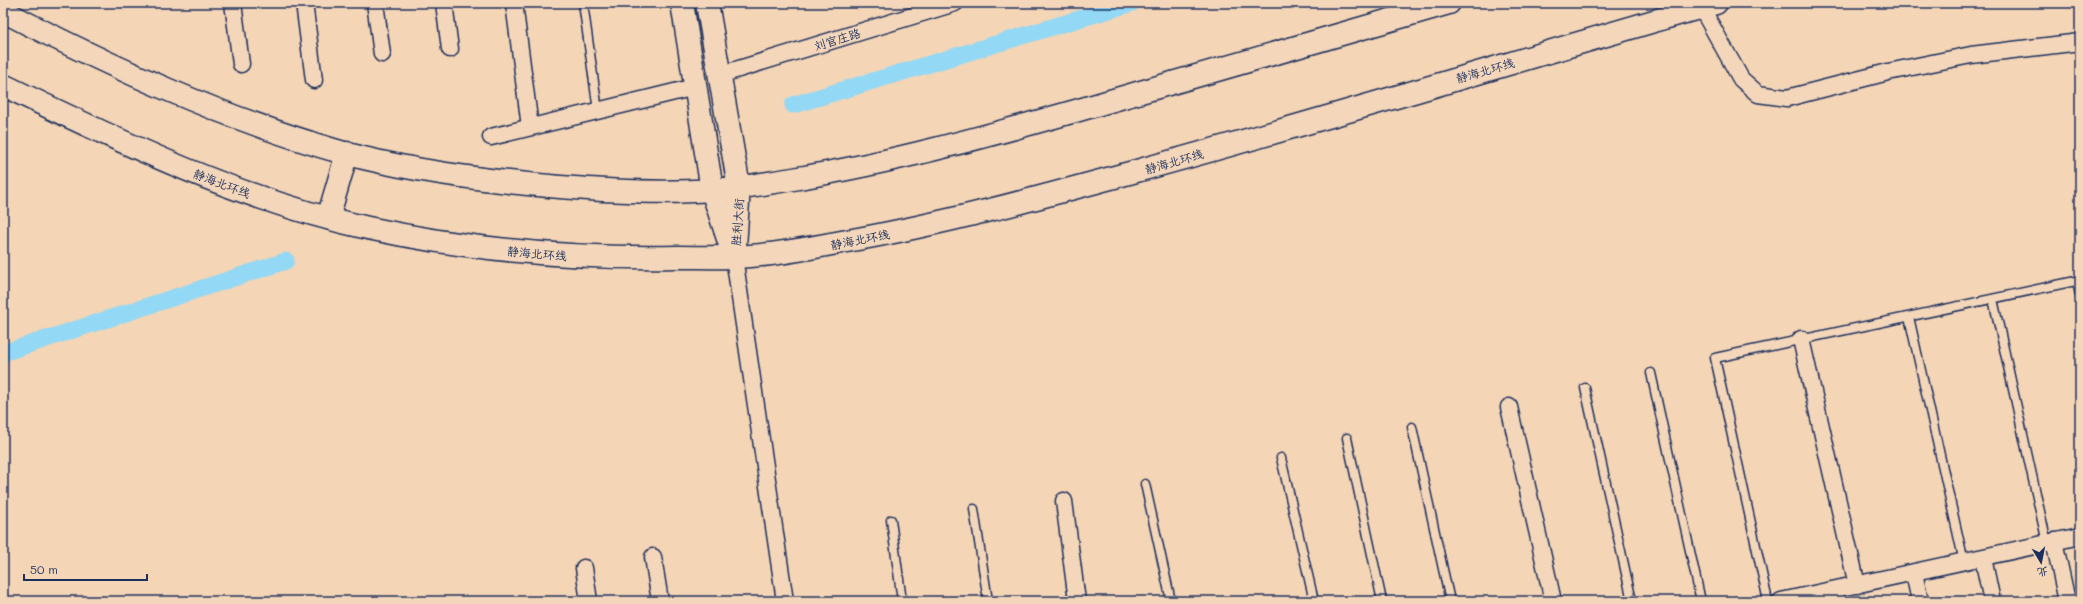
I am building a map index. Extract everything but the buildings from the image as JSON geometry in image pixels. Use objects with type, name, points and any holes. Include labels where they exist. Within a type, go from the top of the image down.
[{"type":"main road","name":"胜利大街","points":[[682,3],[712,190],[734,257]]},
{"type":"main road","name":"胜利大街","points":[[707,3],[739,187],[734,257]]},
{"type":"main road","points":[[3,11],[80,51],[179,95],[236,117],[347,154],[428,171],[516,183],[613,190],[712,190],[739,187],[898,159],[980,139],[1449,3]]},
{"type":"main road","name":"静海北环线","points":[[3,85],[127,145],[182,168],[268,200],[328,218],[369,228],[463,245],[516,252],[608,258],[734,257],[777,253],[883,235],[1038,199],[1705,4]]},
{"type":"main road","points":[[328,218],[347,154]]},
{"type":"street","points":[[233,3],[241,64]]},
{"type":"street","points":[[304,3],[314,80]]},
{"type":"street","points":[[375,3],[382,54]]},
{"type":"street","points":[[444,3],[450,49]]},
{"type":"street","points":[[514,3],[530,127]]},
{"type":"street","name":"刘官庄路","points":[[719,75],[955,3]]},
{"type":"street","points":[[1705,4],[1741,79],[1758,94],[1787,98],[1888,72],[1971,55],[2080,42]]},
{"type":"street","points":[[491,137],[695,87]]},
{"type":"street","points":[[734,257],[785,601]]},
{"type":"street","points":[[1801,339],[1857,585]]},
{"type":"street","points":[[1509,407],[1553,601]]},
{"type":"street","points":[[1064,501],[1077,601]]},
{"type":"street","points":[[1781,601],[1839,595],[1857,585],[2080,536]]},
{"type":"street","points":[[2051,542],[2067,601]]},
{"type":"street","points":[[653,557],[660,601]]},
{"type":"street","points":[[1983,558],[1992,601]]},
{"type":"street","points":[[584,568],[589,601]]},
{"type":"street","points":[[1914,573],[1920,601]]},
{"type":"lane","points":[[583,3],[598,111]]},
{"type":"lane","points":[[1768,601],[1715,358],[2078,280],[2080,295]]},
{"type":"lane","points":[[1993,299],[2051,542]]},
{"type":"lane","points":[[1909,316],[1964,562]]},
{"type":"lane","points":[[1651,373],[1701,601]]},
{"type":"lane","points":[[1585,388],[1632,601]]},
{"type":"lane","points":[[1412,427],[1450,601]]},
{"type":"lane","points":[[1347,438],[1382,601]]},
{"type":"lane","points":[[1281,458],[1314,601]]},
{"type":"lane","points":[[1145,484],[1171,601]]},
{"type":"lane","points":[[974,509],[988,601]]},
{"type":"lane","points":[[891,520],[902,601]]},
{"type":"waterway","points":[[793,105],[1132,3]]},
{"type":"waterway","points":[[3,353],[286,261]]}]
